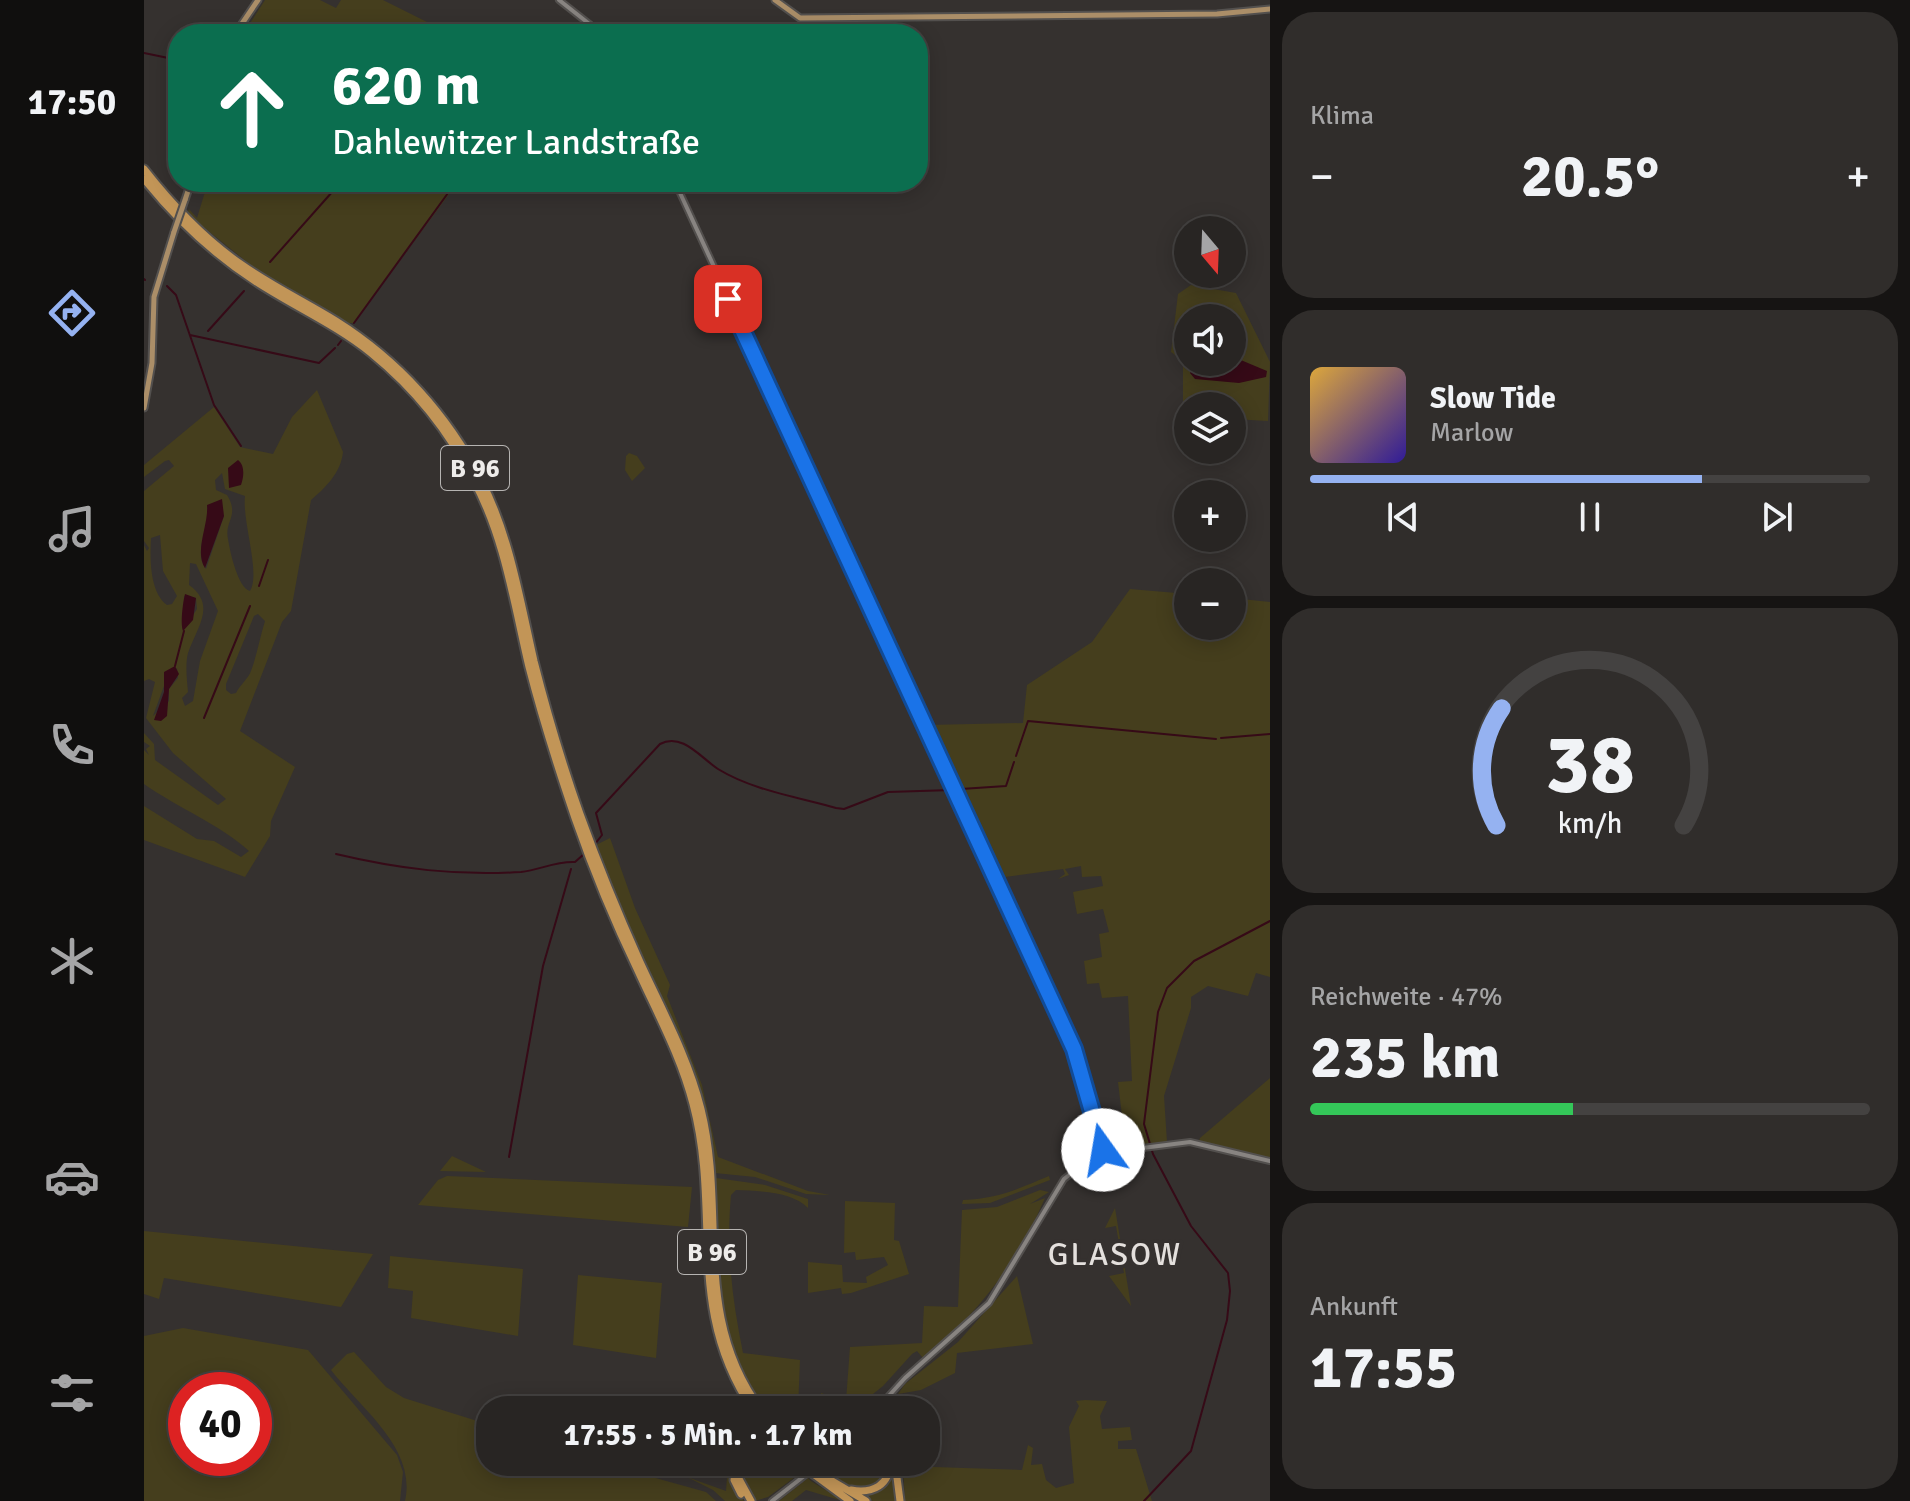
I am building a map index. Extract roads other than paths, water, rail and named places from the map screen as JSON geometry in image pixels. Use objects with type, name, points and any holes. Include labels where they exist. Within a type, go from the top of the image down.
[{"type":"highway","name":"B 96","points":[[144,169],[184,216],[225,253],[348,329],[385,357],[421,392],[456,438],[485,488],[501,528],[550,721],[587,842]]},
{"type":"highway","name":"B 96","points":[[144,179],[182,222],[228,262],[344,334],[390,369],[423,404],[455,446],[479,489],[496,531],[545,724],[591,853],[677,1056],[693,1104],[705,1165],[708,1296],[721,1349],[744,1396]]},
{"type":"highway","name":"B 96","points":[[591,853],[693,1080],[711,1166],[712,1269],[719,1318],[738,1371],[753,1396]]},
{"type":"highway","points":[[735,1476],[734,1480],[748,1501]]},
{"type":"highway","points":[[816,1476],[850,1501]]},
{"type":"highway","points":[[826,1476],[866,1501]]},
{"type":"highway","points":[[841,1487],[866,1492],[877,1488],[888,1476]]},
{"type":"highway","points":[[895,1476],[900,1501]]},
{"type":"main road","points":[[242,24],[258,0]]},
{"type":"main road","points":[[775,0],[800,18],[1217,14],[1270,9]]},
{"type":"main road","points":[[144,408],[152,363],[154,297],[188,192]]},
{"type":"street","points":[[559,0],[589,24]]},
{"type":"street","points":[[680,192],[1075,1052],[1104,1153]]},
{"type":"street","points":[[889,1396],[982,1311],[1012,1270],[1064,1179],[1104,1153],[1190,1142],[1270,1161]]},
{"type":"street","points":[[772,1501],[804,1476]]},
{"type":"waterway","points":[[144,53],[168,58]]},
{"type":"waterway","points":[[270,262],[332,192]]},
{"type":"waterway","points":[[354,323],[449,192]]},
{"type":"waterway","points":[[167,286],[176,295],[214,405],[241,446]]},
{"type":"waterway","points":[[208,331],[244,291]]},
{"type":"waterway","points":[[190,335],[319,363],[335,348]]},
{"type":"waterway","points":[[338,345],[341,341]]},
{"type":"waterway","points":[[259,586],[268,560]]},
{"type":"waterway","points":[[204,718],[250,606]]},
{"type":"waterway","points":[[175,666],[184,631]]},
{"type":"waterway","points":[[1016,756],[1028,721],[1216,739]]},
{"type":"waterway","points":[[1221,738],[1270,734]]},
{"type":"waterway","points":[[595,844],[602,835],[596,813],[660,744],[668,741],[684,744],[718,769],[745,782],[836,808],[844,809],[888,792],[952,790]]},
{"type":"waterway","points":[[961,789],[1006,786],[1014,762]]},
{"type":"waterway","points":[[336,854],[382,864],[474,873],[521,872],[575,862],[584,854]]},
{"type":"waterway","points":[[509,1157],[543,966],[571,869]]},
{"type":"waterway","points":[[1144,1501],[1191,1451],[1227,1320],[1230,1291],[1228,1273],[1191,1226],[1153,1154],[1144,1124],[1158,1012],[1167,988],[1194,961],[1270,921]]},
{"type":"district","name":"GLASOW","points":[[1115,1254]]}]
